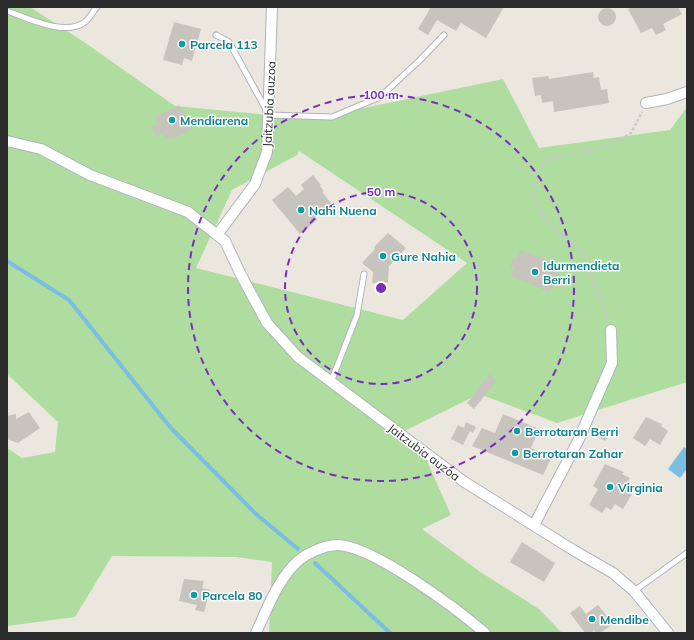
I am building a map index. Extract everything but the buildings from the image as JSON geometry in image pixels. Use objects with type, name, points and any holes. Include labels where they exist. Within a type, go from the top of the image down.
[{"type":"street","name":"Jaitzubia auzoa","points":[[218,235],[256,184],[267,152],[272,7]]},
{"type":"street","points":[[646,103],[667,99],[687,92]]},
{"type":"street","name":"Jaitzubia auzoa","points":[[7,140],[40,149],[90,175],[188,212],[225,241],[241,275],[267,323],[298,357],[463,481],[613,573],[634,591],[668,633]]},
{"type":"street","points":[[534,525],[578,441],[612,363],[611,330]]},
{"type":"street","points":[[256,633],[279,586],[293,566],[315,550],[338,545],[360,550],[385,562],[485,633]]},
{"type":"lane","points":[[7,11],[49,25],[68,28],[85,22],[97,7]]},
{"type":"lane","points":[[216,35],[229,42],[269,115],[332,117],[380,97],[420,60],[444,35]]},
{"type":"lane","points":[[331,382],[357,315],[364,274]]},
{"type":"lane","points":[[634,591],[687,553]]},
{"type":"path","points":[[611,330],[600,295],[583,254],[542,217],[535,199],[535,181],[538,169],[546,161],[561,156],[591,152],[621,140],[631,133],[638,122],[646,103]]},
{"type":"green space","points":[[7,7],[30,7],[84,42],[175,106],[311,119],[503,79],[539,148],[670,130],[687,107],[687,382],[557,423],[479,394],[400,433],[422,450],[451,515],[422,529],[479,571],[539,609],[562,633],[269,633],[272,562],[236,557],[112,556],[75,617],[7,626],[7,448],[22,458],[55,452],[58,422],[7,374]],"holes":[[[299,151],[467,263],[403,320],[196,268],[232,190],[297,155]]]},
{"type":"water","points":[[684,447],[687,449],[687,469],[680,478],[668,469]]},
{"type":"waterway","points":[[7,261],[69,300],[170,427],[256,514],[298,549]]},
{"type":"waterway","points":[[315,563],[390,633]]},
{"type":"place","name":"Parcela 113","points":[[182,44]]},
{"type":"place","name":"Mendiarena","points":[[172,120]]},
{"type":"place","name":"Nahi Nuena","points":[[301,210]]},
{"type":"place","name":"Gure Nahia","points":[[383,256]]},
{"type":"place","name":"Idurmendieta Berri","points":[[535,272]]},
{"type":"place","name":"Berrotaran Berri","points":[[517,431]]},
{"type":"place","name":"Berrotaran Zahar","points":[[515,453]]},
{"type":"place","name":"Virginia","points":[[610,487]]},
{"type":"place","name":"Parcela 80","points":[[194,595]]},
{"type":"place","name":"Mendibe","points":[[592,619]]}]
